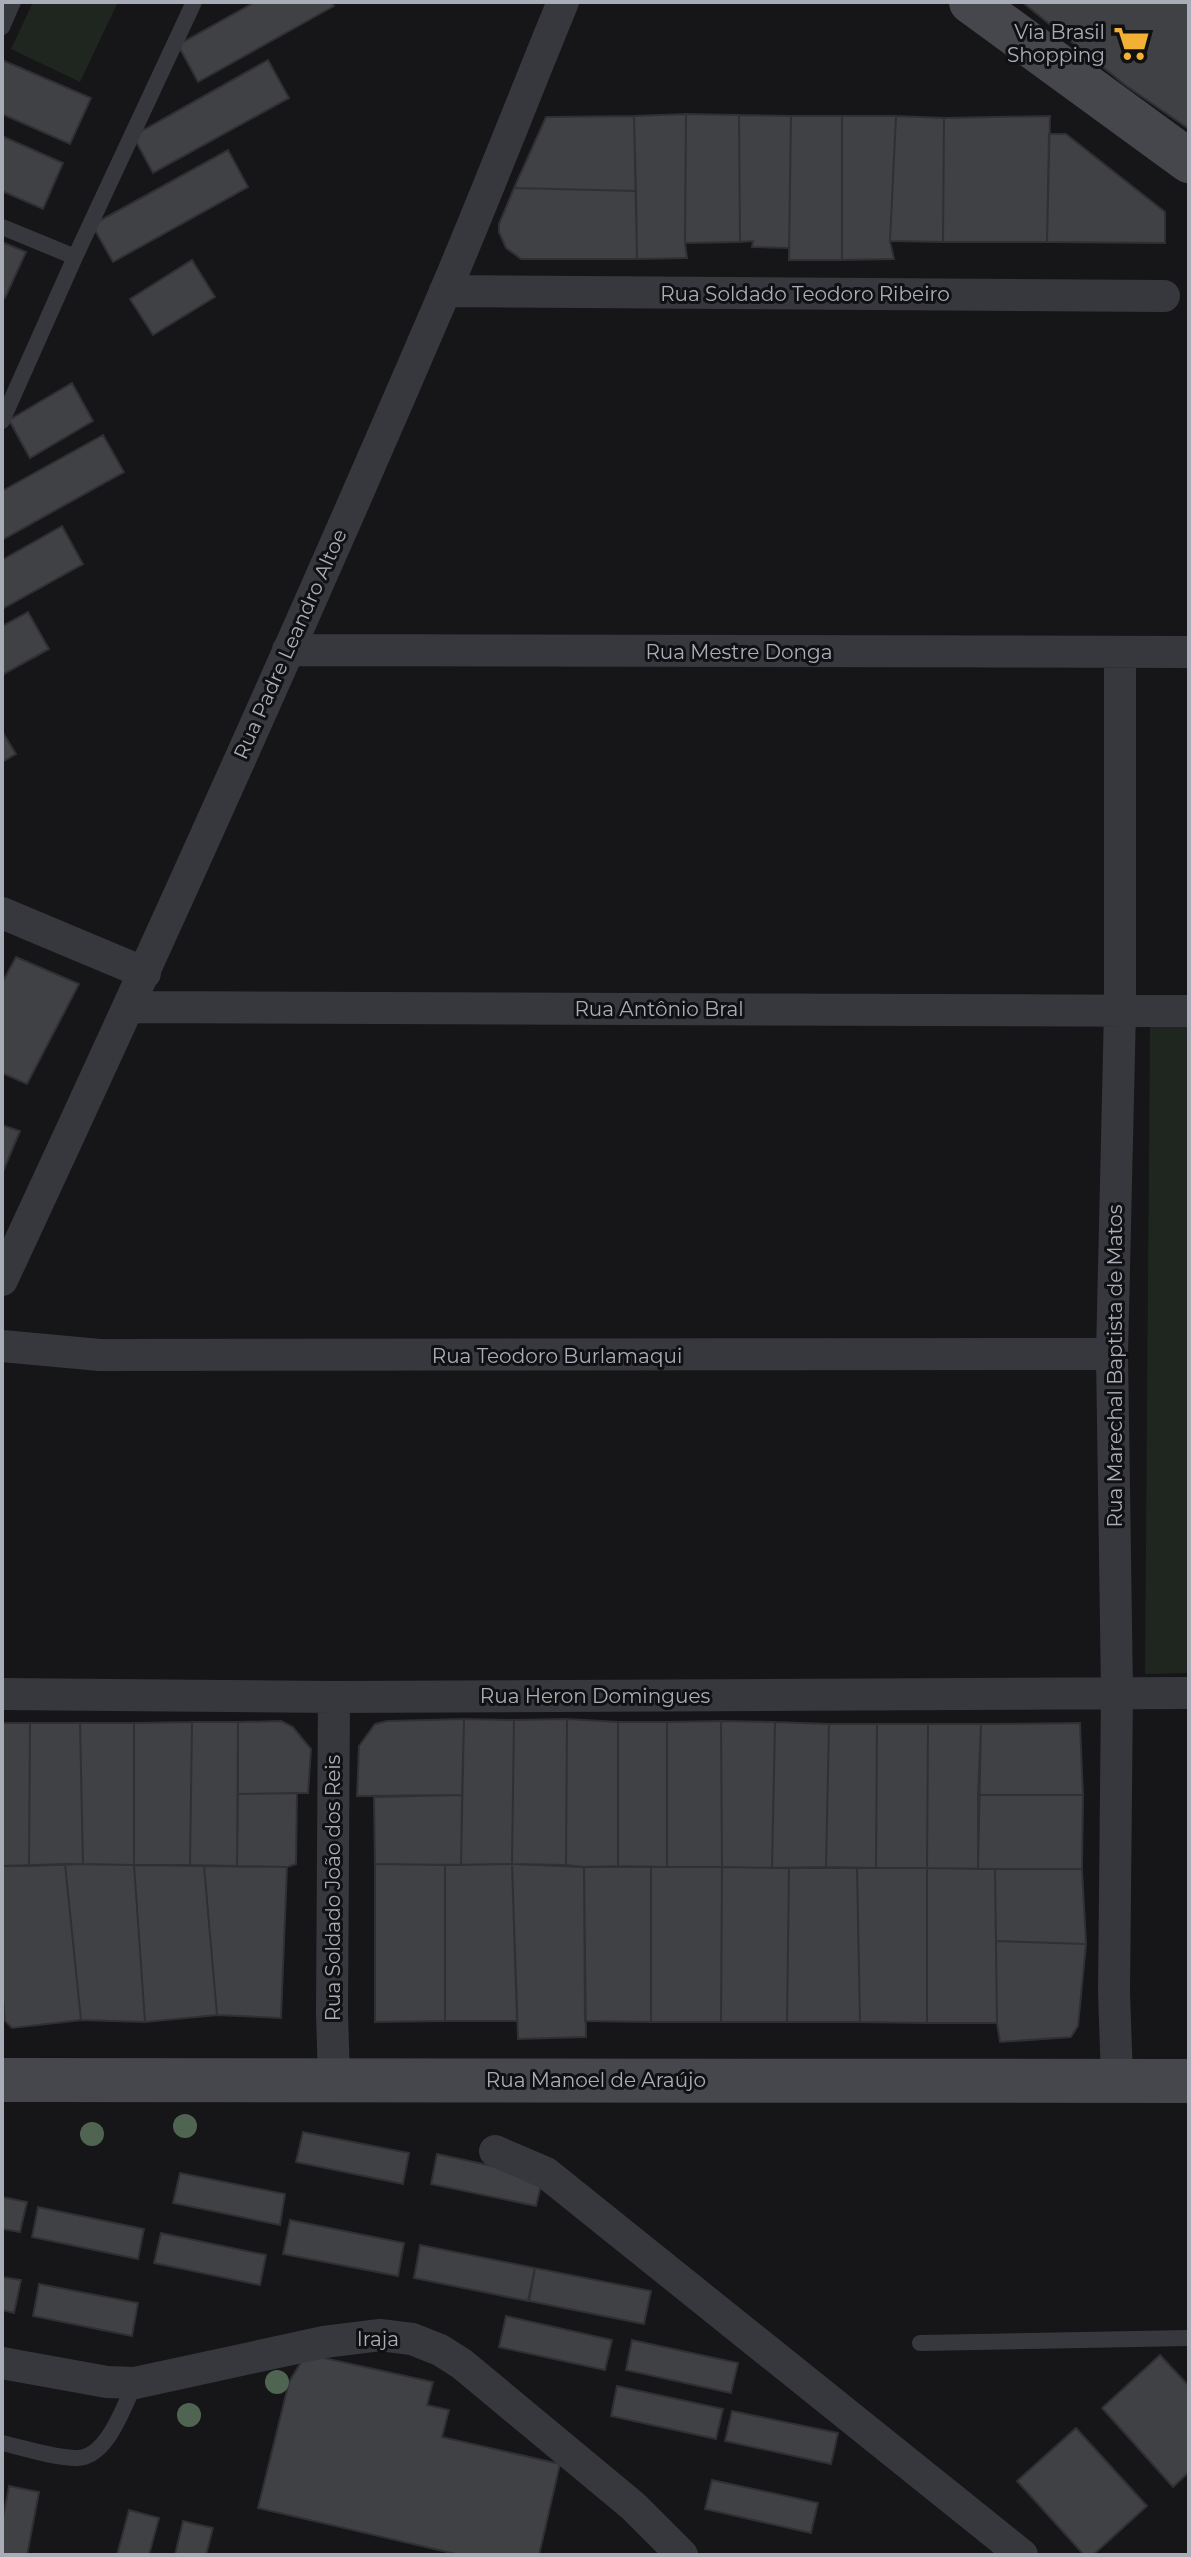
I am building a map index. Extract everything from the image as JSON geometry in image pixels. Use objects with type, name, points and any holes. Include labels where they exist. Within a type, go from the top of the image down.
[{"type":"street","name":"Rua Padre Leandro Altoe","points":[[2,1280],[145,973],[288,650],[445,291],[563,2]]},
{"type":"street","points":[[971,2],[1189,161]]},
{"type":"street","name":"Rua Soldado Teodoro Ribeiro","points":[[445,291],[1164,296]]},
{"type":"street","name":"Rua Mestre Donga","points":[[288,650],[1189,652]]},
{"type":"street","name":"Rua Marechal Baptista de Matos","points":[[1117,2079],[1114,1992],[1117,1692],[1112,1354],[1120,1010],[1120,653]]},
{"type":"street","points":[[2,913],[145,973]]},
{"type":"street","name":"Rua Antônio Bral","points":[[129,1007],[1189,1011]]},
{"type":"street","name":"Rua Teodoro Burlamaqui","points":[[2,1346],[100,1355],[671,1357],[1112,1354]]},
{"type":"street","name":"Rua Heron Domingues","points":[[2,1694],[334,1697],[1189,1693]]},
{"type":"street","name":"Rua Soldado João dos Reis","points":[[334,1697],[334,2079]]},
{"type":"street","name":"Rua Manoel de Araújo","points":[[2,2080],[1189,2081]]},
{"type":"street","points":[[495,2151],[546,2173],[1022,2555]]},
{"type":"street","name":"Iraja","points":[[2,2363],[107,2382],[135,2383],[324,2342],[380,2335],[412,2339],[440,2350],[462,2364],[633,2506],[682,2555]]},
{"type":"lane","points":[[2,27],[13,2]]},
{"type":"lane","points":[[2,421],[194,2]]},
{"type":"lane","points":[[2,227],[75,257]]},
{"type":"lane","points":[[920,2343],[1189,2338]]},
{"type":"lane","points":[[2,2443],[77,2459],[91,2454],[113,2430],[135,2383]]},
{"type":"shaded area","points":[[33,2],[118,2],[80,82],[11,49]]},
{"type":"shaded area","points":[[1150,1025],[1189,1027],[1189,1673],[1145,1674]]},
{"type":"building","points":[[255,2],[331,2],[334,6],[198,82],[178,45]]},
{"type":"building","name":"Via Brasil Shopping","points":[[1022,2],[1189,2],[1189,129],[1125,85]]},
{"type":"building","points":[[2,60],[91,98],[70,144],[2,114]]},
{"type":"building","points":[[268,60],[289,98],[153,173],[133,136]]},
{"type":"building","points":[[686,114],[739,115],[740,242],[685,243]]},
{"type":"building","points":[[686,114],[687,258],[637,259],[634,116]]},
{"type":"building","points":[[739,115],[791,116],[789,248],[752,247],[753,241],[740,242]]},
{"type":"building","points":[[634,116],[636,191],[514,188],[546,117]]},
{"type":"building","points":[[791,116],[842,116],[842,260],[789,260]]},
{"type":"building","points":[[842,116],[896,116],[890,241],[894,259],[842,260]]},
{"type":"building","points":[[896,116],[944,118],[943,242],[890,241]]},
{"type":"building","points":[[1050,116],[1047,242],[943,242],[944,118]]},
{"type":"building","points":[[1049,134],[1066,134],[1165,212],[1165,243],[1047,242]]},
{"type":"building","points":[[2,136],[63,163],[43,209],[2,191]]},
{"type":"building","points":[[228,150],[248,187],[113,262],[92,225]]},
{"type":"building","points":[[514,188],[636,191],[637,259],[521,259],[506,248],[499,232],[499,224]]},
{"type":"building","points":[[2,242],[26,252],[5,298],[2,297]]},
{"type":"building","points":[[192,260],[215,297],[153,335],[130,299]]},
{"type":"building","points":[[72,383],[93,421],[30,458],[9,420]]},
{"type":"building","points":[[103,435],[124,472],[2,540],[2,491]]},
{"type":"building","points":[[62,526],[83,564],[2,609],[2,560]]},
{"type":"building","points":[[28,612],[49,649],[2,675],[2,626]]},
{"type":"building","points":[[2,731],[16,754],[2,762]]},
{"type":"building","points":[[16,957],[79,984],[27,1084],[2,1073],[2,983]]},
{"type":"building","points":[[2,1125],[20,1131],[2,1174]]},
{"type":"building","points":[[464,1719],[462,1795],[357,1796],[359,1746],[375,1724]]},
{"type":"building","points":[[464,1719],[514,1720],[512,1864],[461,1865]]},
{"type":"building","points":[[567,1719],[566,1865],[512,1864],[514,1720]]},
{"type":"building","points":[[567,1719],[618,1722],[618,1866],[566,1865]]},
{"type":"building","points":[[281,1721],[293,1727],[311,1749],[308,1793],[238,1794],[238,1722]]},
{"type":"building","points":[[721,1721],[722,1867],[667,1867],[667,1722]]},
{"type":"building","points":[[721,1721],[775,1722],[772,1868],[722,1867]]},
{"type":"building","points":[[192,1722],[190,1865],[134,1865],[134,1723]]},
{"type":"building","points":[[192,1722],[238,1722],[237,1866],[190,1865]]},
{"type":"building","points":[[618,1722],[667,1722],[667,1867],[618,1866]]},
{"type":"building","points":[[775,1722],[829,1724],[826,1867],[772,1868]]},
{"type":"building","points":[[2,1723],[30,1723],[29,1866],[2,1866]]},
{"type":"building","points":[[30,1723],[80,1723],[83,1864],[29,1866]]},
{"type":"building","points":[[80,1723],[134,1723],[134,1865],[83,1864]]},
{"type":"building","points":[[1080,1723],[1083,1795],[978,1795],[981,1724]]},
{"type":"building","points":[[829,1724],[877,1724],[876,1868],[826,1867]]},
{"type":"building","points":[[877,1724],[928,1724],[927,1868],[876,1868]]},
{"type":"building","points":[[928,1724],[981,1724],[978,1869],[927,1868]]},
{"type":"building","points":[[297,1793],[296,1864],[287,1867],[237,1866],[238,1794]]},
{"type":"building","points":[[462,1795],[461,1865],[375,1864],[374,1797]]},
{"type":"building","points":[[978,1795],[1083,1795],[1082,1869],[978,1869]]},
{"type":"building","points":[[65,1864],[81,2020],[12,2028],[5,2021],[2,1986],[2,1866]]},
{"type":"building","points":[[65,1864],[134,1865],[145,2022],[81,2020]]},
{"type":"building","points":[[375,1864],[445,1865],[445,2021],[375,2022]]},
{"type":"building","points":[[512,1864],[517,2021],[445,2021],[445,1865]]},
{"type":"building","points":[[512,1864],[584,1867],[586,2037],[518,2039]]},
{"type":"building","points":[[134,1865],[204,1866],[217,2015],[145,2022]]},
{"type":"building","points":[[204,1866],[287,1867],[281,2018],[217,2015]]},
{"type":"building","points":[[584,1867],[651,1867],[651,2022],[585,2021]]},
{"type":"building","points":[[651,1867],[722,1867],[721,2022],[651,2022]]},
{"type":"building","points":[[722,1867],[789,1868],[787,2022],[721,2022]]},
{"type":"building","points":[[789,1868],[857,1868],[860,2022],[787,2022]]},
{"type":"building","points":[[857,1868],[927,1868],[927,2023],[860,2022]]},
{"type":"building","points":[[927,1868],[995,1869],[997,2023],[927,2023]]},
{"type":"building","points":[[995,1869],[1082,1869],[1086,1944],[996,1941]]},
{"type":"building","points":[[996,1941],[1086,1944],[1078,2026],[1071,2037],[1000,2042]]},
{"type":"building","points":[[303,2132],[409,2153],[403,2184],[296,2162]]},
{"type":"building","points":[[437,2154],[543,2177],[536,2206],[431,2184]]},
{"type":"building","points":[[180,2173],[285,2194],[280,2225],[173,2203]]},
{"type":"building","points":[[2,2197],[27,2202],[20,2232],[2,2229]]},
{"type":"building","points":[[38,2207],[144,2229],[138,2259],[32,2237]]},
{"type":"building","points":[[290,2220],[404,2243],[398,2276],[283,2254]]},
{"type":"building","points":[[161,2233],[266,2255],[260,2285],[154,2263]]},
{"type":"building","points":[[420,2245],[535,2268],[528,2301],[414,2278]]},
{"type":"building","points":[[535,2268],[651,2291],[644,2324],[529,2301]]},
{"type":"building","points":[[2,2277],[21,2280],[14,2313],[2,2310]]},
{"type":"building","points":[[39,2284],[138,2303],[132,2336],[33,2316]]},
{"type":"building","points":[[506,2316],[612,2340],[605,2370],[499,2347]]},
{"type":"building","points":[[632,2340],[738,2363],[731,2393],[626,2370]]},
{"type":"building","points":[[306,2354],[433,2382],[427,2405],[449,2410],[442,2437],[560,2464],[539,2555],[460,2555],[258,2508],[289,2382]]},
{"type":"building","points":[[1160,2355],[1189,2386],[1189,2472],[1173,2487],[1102,2408]]},
{"type":"building","points":[[617,2386],[723,2409],[716,2439],[611,2416]]},
{"type":"building","points":[[732,2411],[838,2433],[831,2464],[725,2441]]},
{"type":"building","points":[[1076,2428],[1147,2506],[1093,2555],[1084,2555],[1017,2481]]},
{"type":"building","points":[[712,2480],[818,2503],[811,2533],[705,2509]]},
{"type":"building","points":[[9,2486],[39,2492],[27,2555],[2,2555],[2,2523]]},
{"type":"building","points":[[129,2510],[159,2518],[149,2555],[117,2555]]},
{"type":"building","points":[[183,2521],[213,2528],[206,2555],[175,2555]]},
{"type":"place","name":"Via Brasil Shopping","points":[[1131,43]]}]
